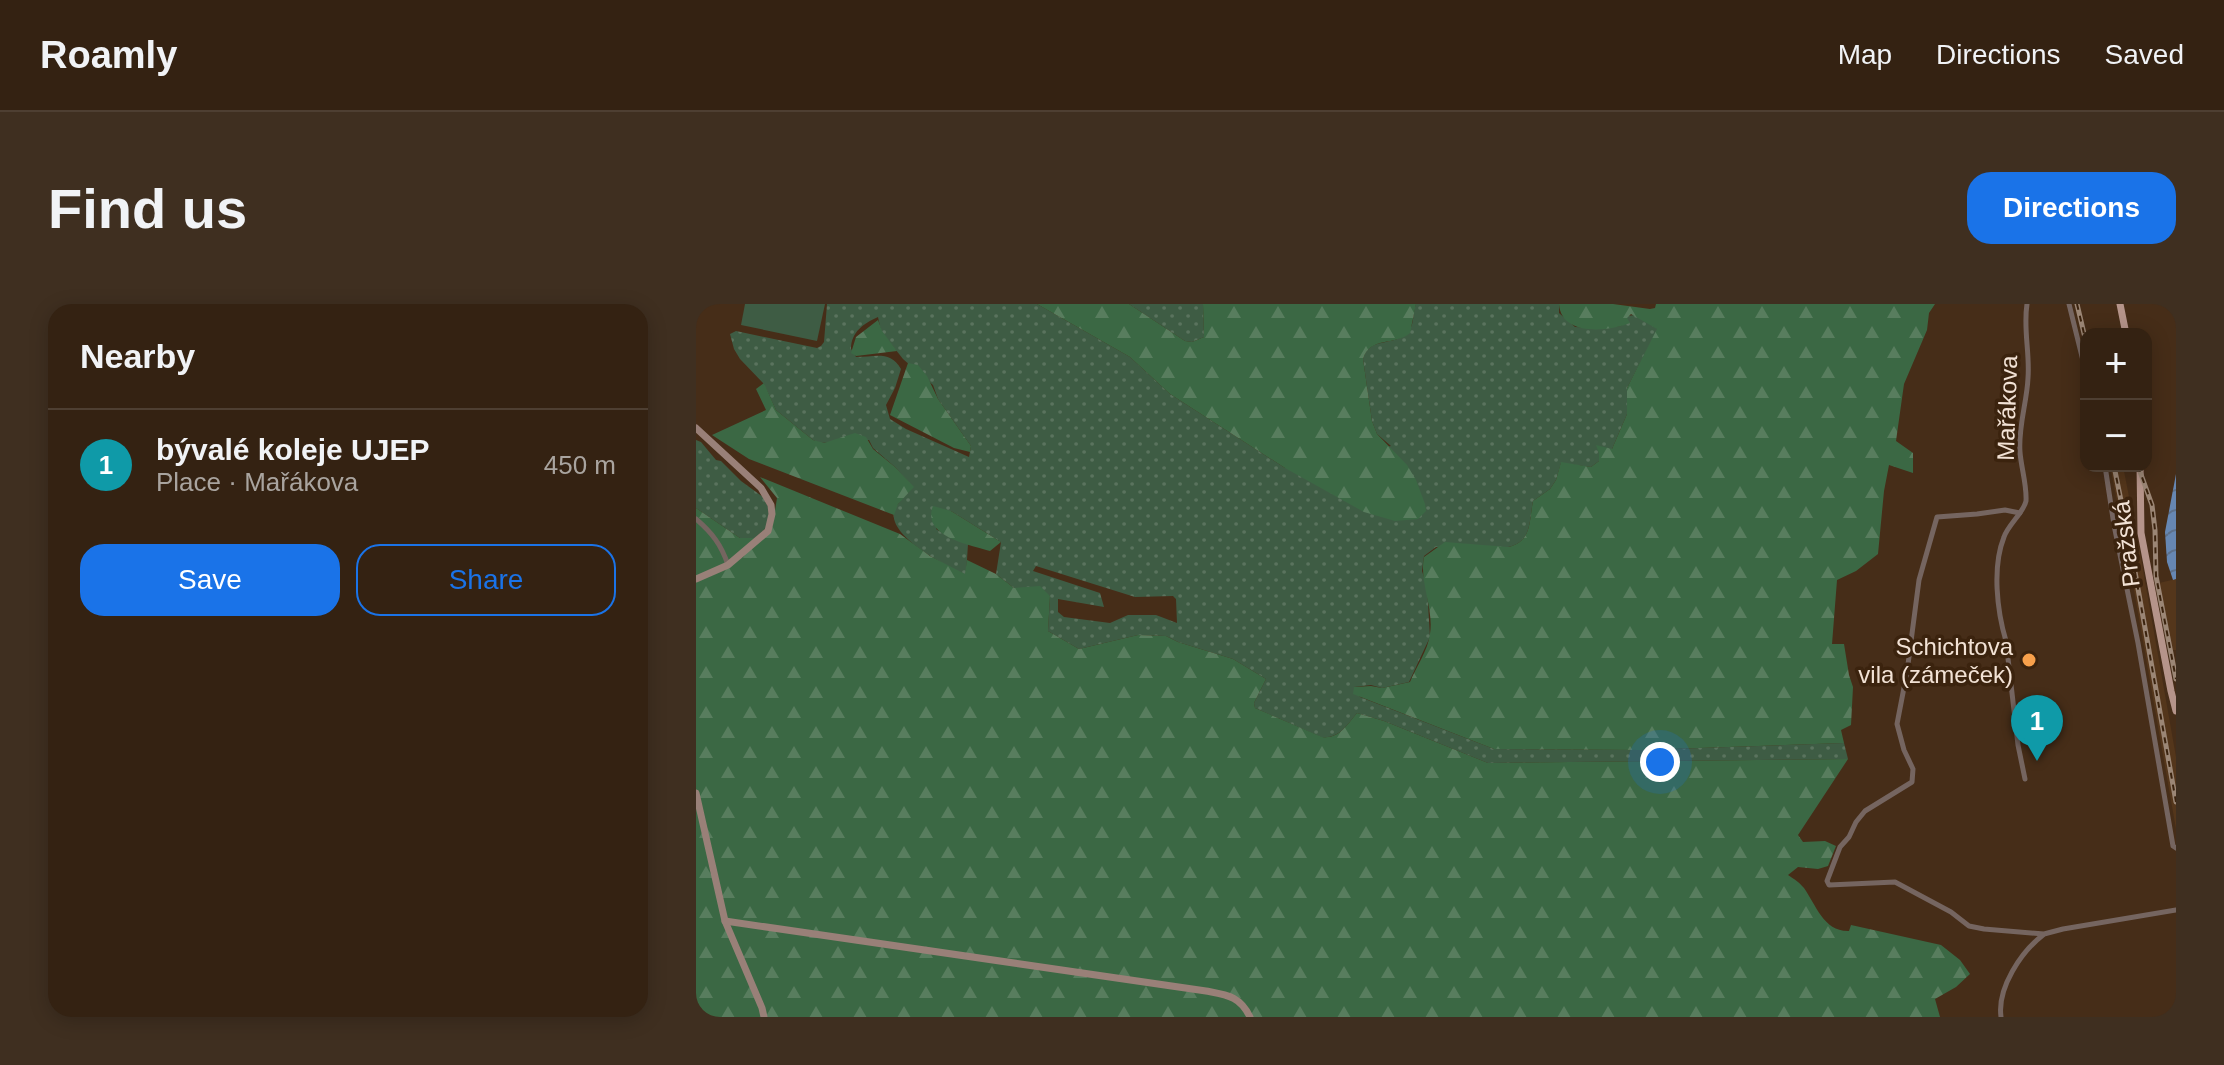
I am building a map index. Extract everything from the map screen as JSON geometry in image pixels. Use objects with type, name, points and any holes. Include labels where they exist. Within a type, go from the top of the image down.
[{"type":"main road","points":[[2120,304],[2125,328]]},
{"type":"main road","name":"Pražská","points":[[2140,472],[2141,533],[2176,711]]},
{"type":"street","name":"Mařákova","points":[[2025,779],[1998,588],[2004,536],[2026,502],[2020,451],[2028,382],[2027,304]]},
{"type":"street","points":[[2069,304],[2080,349]]},
{"type":"street","points":[[696,428],[761,488],[771,505],[772,514],[768,531],[728,565],[696,579]]},
{"type":"street","points":[[2106,472],[2173,846],[2176,848]]},
{"type":"street","points":[[2020,513],[2005,510],[1937,517],[1919,580],[1897,724],[1913,769],[1912,782],[1865,811],[1840,847],[1827,881],[1829,885],[1836,886],[1895,882],[1951,912],[1969,926],[2044,934],[2074,926],[2176,910]]},
{"type":"street","points":[[696,519],[722,547],[728,565]]},
{"type":"street","points":[[696,793],[725,921],[764,1017]]},
{"type":"street","points":[[725,921],[1206,991],[1231,996],[1245,1006],[1250,1017]]},
{"type":"street","points":[[2001,1017],[2004,987],[2018,963],[2044,934]]},
{"type":"shaded area","points":[[2111,472],[2124,472],[2140,553],[2176,757],[2176,829]]},
{"type":"shaded area","points":[[2176,579],[2176,650],[2173,650],[2159,583]]},
{"type":"green space","points":[[745,304],[825,304],[817,341],[741,325]]},
{"type":"green space","points":[[827,304],[1037,304],[1130,357],[1170,394],[1285,468],[1391,446],[1377,434],[1372,421],[1363,359],[1372,347],[1405,335],[1411,327],[1416,304],[1559,304],[1559,313],[1575,327],[1621,326],[1627,316],[1635,315],[1658,329],[1627,388],[1627,414],[1612,449],[1599,453],[1599,461],[1591,467],[1561,463],[1550,489],[1533,501],[1528,530],[1516,544],[1508,547],[1436,547],[1424,556],[1422,571],[1427,587],[1430,637],[1409,682],[1382,688],[1371,685],[1354,687],[1360,697],[1494,749],[1641,750],[1844,743],[1848,759],[1488,763],[1357,713],[1337,734],[1321,737],[1255,708],[1254,703],[1266,679],[1233,659],[1166,636],[1138,635],[1079,649],[1048,631],[1050,596],[1014,588],[996,574],[1001,542],[951,511],[936,529],[968,544],[966,575],[933,558],[909,540],[900,531],[894,511],[913,487],[873,448],[869,440],[820,443],[776,410],[764,384],[740,359],[730,334],[736,331],[817,348],[824,342]],"holes":[[[878,317],[881,331],[903,359],[933,385],[938,399],[971,446],[969,457],[890,419],[886,405],[901,369],[892,359],[856,357],[851,349],[859,329]],[[1036,566],[1135,597],[1173,596],[1176,599],[1177,623],[1156,615],[1128,615],[1110,623],[1064,617],[1058,612],[1058,599],[1104,607],[1100,593],[1033,571]]]},
{"type":"green space","points":[[1037,304],[1129,304],[1185,341],[1192,342],[1204,337],[1203,304],[1416,304],[1410,333],[1371,347],[1363,359],[1372,421],[1377,434],[1407,465],[1416,480],[1426,511],[1418,519],[1395,521],[1364,512],[1285,468],[1170,394],[1130,357]]},
{"type":"green space","points":[[1129,304],[1203,304],[1204,337],[1192,342],[1185,341]]},
{"type":"green space","points":[[1559,304],[1613,304],[1650,309],[1655,308],[1656,304],[1935,304],[1904,384],[1896,441],[1913,453],[1913,473],[1889,465],[1878,554],[1856,571],[1837,580],[1832,644],[1844,644],[1853,687],[1851,725],[1841,730],[1844,743],[1641,750],[1494,749],[1353,694],[1354,687],[1382,688],[1410,682],[1430,634],[1423,576],[1424,557],[1445,542],[1508,547],[1516,544],[1528,530],[1533,501],[1550,489],[1561,462],[1591,467],[1599,461],[1596,445],[1612,449],[1627,414],[1627,388],[1657,329],[1631,314],[1627,318],[1630,323],[1587,329],[1568,322]]},
{"type":"green space","points":[[878,320],[897,351],[856,356],[851,353],[856,337]]},
{"type":"green space","points":[[908,363],[918,365],[927,376],[938,399],[971,446],[970,452],[954,448],[890,415]]},
{"type":"green space","points":[[764,383],[776,410],[813,440],[824,443],[855,433],[866,437],[873,449],[914,487],[898,504],[894,515],[749,459],[712,435],[766,410],[756,389]]},
{"type":"green space","points":[[696,440],[763,497],[772,514],[768,526],[755,538],[740,538],[696,508]]},
{"type":"green space","points":[[760,477],[900,534],[930,556],[965,574],[967,560],[996,574],[1014,588],[1040,586],[1050,596],[1048,631],[1079,649],[1138,635],[1166,636],[1233,659],[1266,679],[1254,703],[1255,708],[1322,737],[1338,734],[1357,713],[1488,763],[1848,759],[1798,835],[1803,842],[1825,841],[1836,846],[1828,866],[1818,869],[1798,867],[1788,875],[1804,888],[1833,927],[1849,931],[1851,925],[1941,945],[1960,960],[1970,974],[1956,987],[1935,999],[1940,1017],[696,1017],[696,508],[740,538],[755,538],[773,523],[777,498]]},
{"type":"green space","points":[[933,506],[951,511],[1001,542],[990,551],[949,538],[934,525],[931,516]]},
{"type":"water","points":[[2176,474],[2176,579],[2173,580],[2167,562],[2165,532]]},
{"type":"railway","points":[[2077,304],[2083,328]]},
{"type":"railway","points":[[2115,472],[2176,802]]},
{"type":"railway","points":[[2140,472],[2152,505],[2156,576],[2176,679]]},
{"type":"place","name":"Schichtova vila (zámeček)","points":[[2029,660]]},
{"type":"place","name":"bývalé koleje UJEP","points":[[2037,761]]}]
